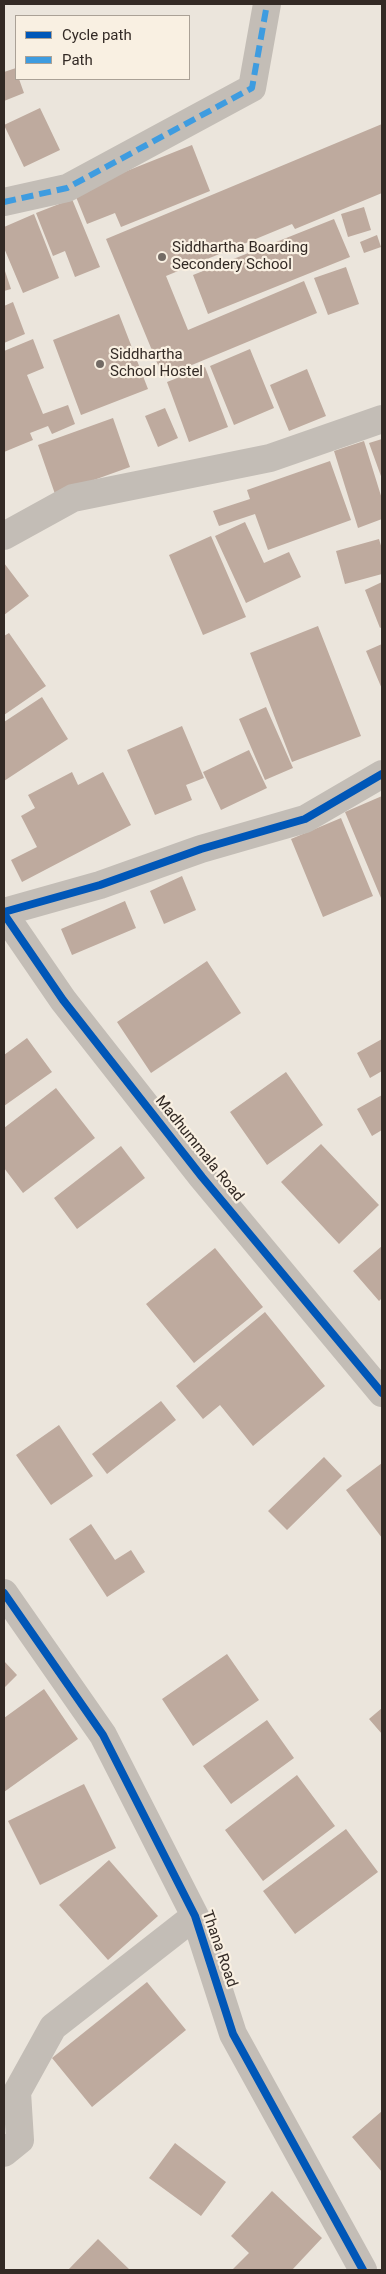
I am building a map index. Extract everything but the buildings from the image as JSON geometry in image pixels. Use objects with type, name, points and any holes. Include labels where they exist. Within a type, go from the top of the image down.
[{"type":"street","points":[[4,202],[67,188],[252,88],[267,4]]},
{"type":"street","points":[[4,536],[73,498],[270,458],[382,419]]},
{"type":"street","points":[[4,913],[100,885],[201,849],[305,819],[382,774]]},
{"type":"street","name":"Madhummala Road","points":[[4,913],[63,1000],[202,1178],[382,1393]]},
{"type":"street","name":"Thana Road","points":[[4,1593],[103,1735],[194,1916],[233,2034],[363,2270]]},
{"type":"street","points":[[4,2153],[20,2140],[17,2092],[53,2027],[194,1916]]},
{"type":"marked path","points":[[4,202],[67,188],[252,88],[267,4]]},
{"type":"cycle path","points":[[4,912],[100,885],[201,849],[305,819],[382,774]]},
{"type":"cycle path","points":[[4,914],[63,1000],[202,1177],[382,1393]]},
{"type":"cycle path","points":[[4,1593],[103,1735],[195,1916],[233,2034],[363,2270]]},
{"type":"place","name":"Siddhartha Boarding Secondery School","points":[[162,257]]},
{"type":"place","name":"Siddhartha School Hostel","points":[[100,364]]}]
